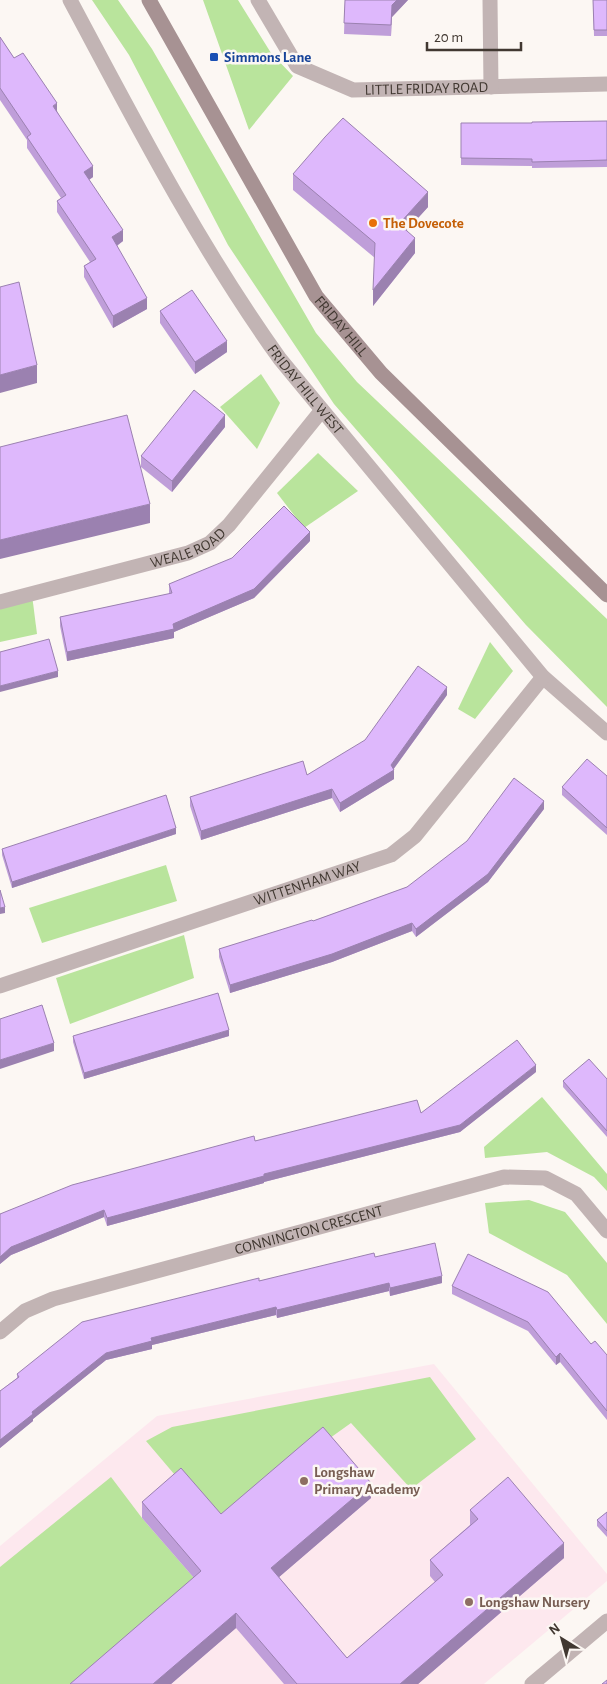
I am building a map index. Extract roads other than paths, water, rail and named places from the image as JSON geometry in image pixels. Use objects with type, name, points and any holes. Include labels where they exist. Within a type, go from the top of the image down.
[{"type":"main road","name":"FRIDAY HILL","points":[[150,0],[316,296],[381,373],[604,588]]},
{"type":"street","name":"FRIDAY HILL WEST","points":[[70,0],[176,198],[252,321],[280,359],[543,676],[607,733]]},
{"type":"street","name":"LITTLE FRIDAY ROAD","points":[[258,0],[296,66],[353,90],[607,84]]},
{"type":"street","points":[[490,0],[491,87]]},
{"type":"street","name":"WEALE ROAD","points":[[0,602],[188,553],[210,543],[230,525],[322,410]]},
{"type":"street","name":"WITTENHAM WAY","points":[[0,986],[390,854],[415,836],[543,676]]},
{"type":"street","name":"CONNINGTON CRESCENT","points":[[0,1332],[25,1311],[53,1299],[504,1177],[546,1178],[576,1194],[607,1232]]},
{"type":"street","points":[[532,1684],[607,1621]]},
{"type":"place","name":"Simmons Lane","points":[[214,57]]},
{"type":"place","name":"The Dovecote","points":[[373,223]]},
{"type":"place","name":"Longshaw Primary Academy","points":[[304,1481]]},
{"type":"place","name":"Longshaw Nursery","points":[[469,1602]]}]
